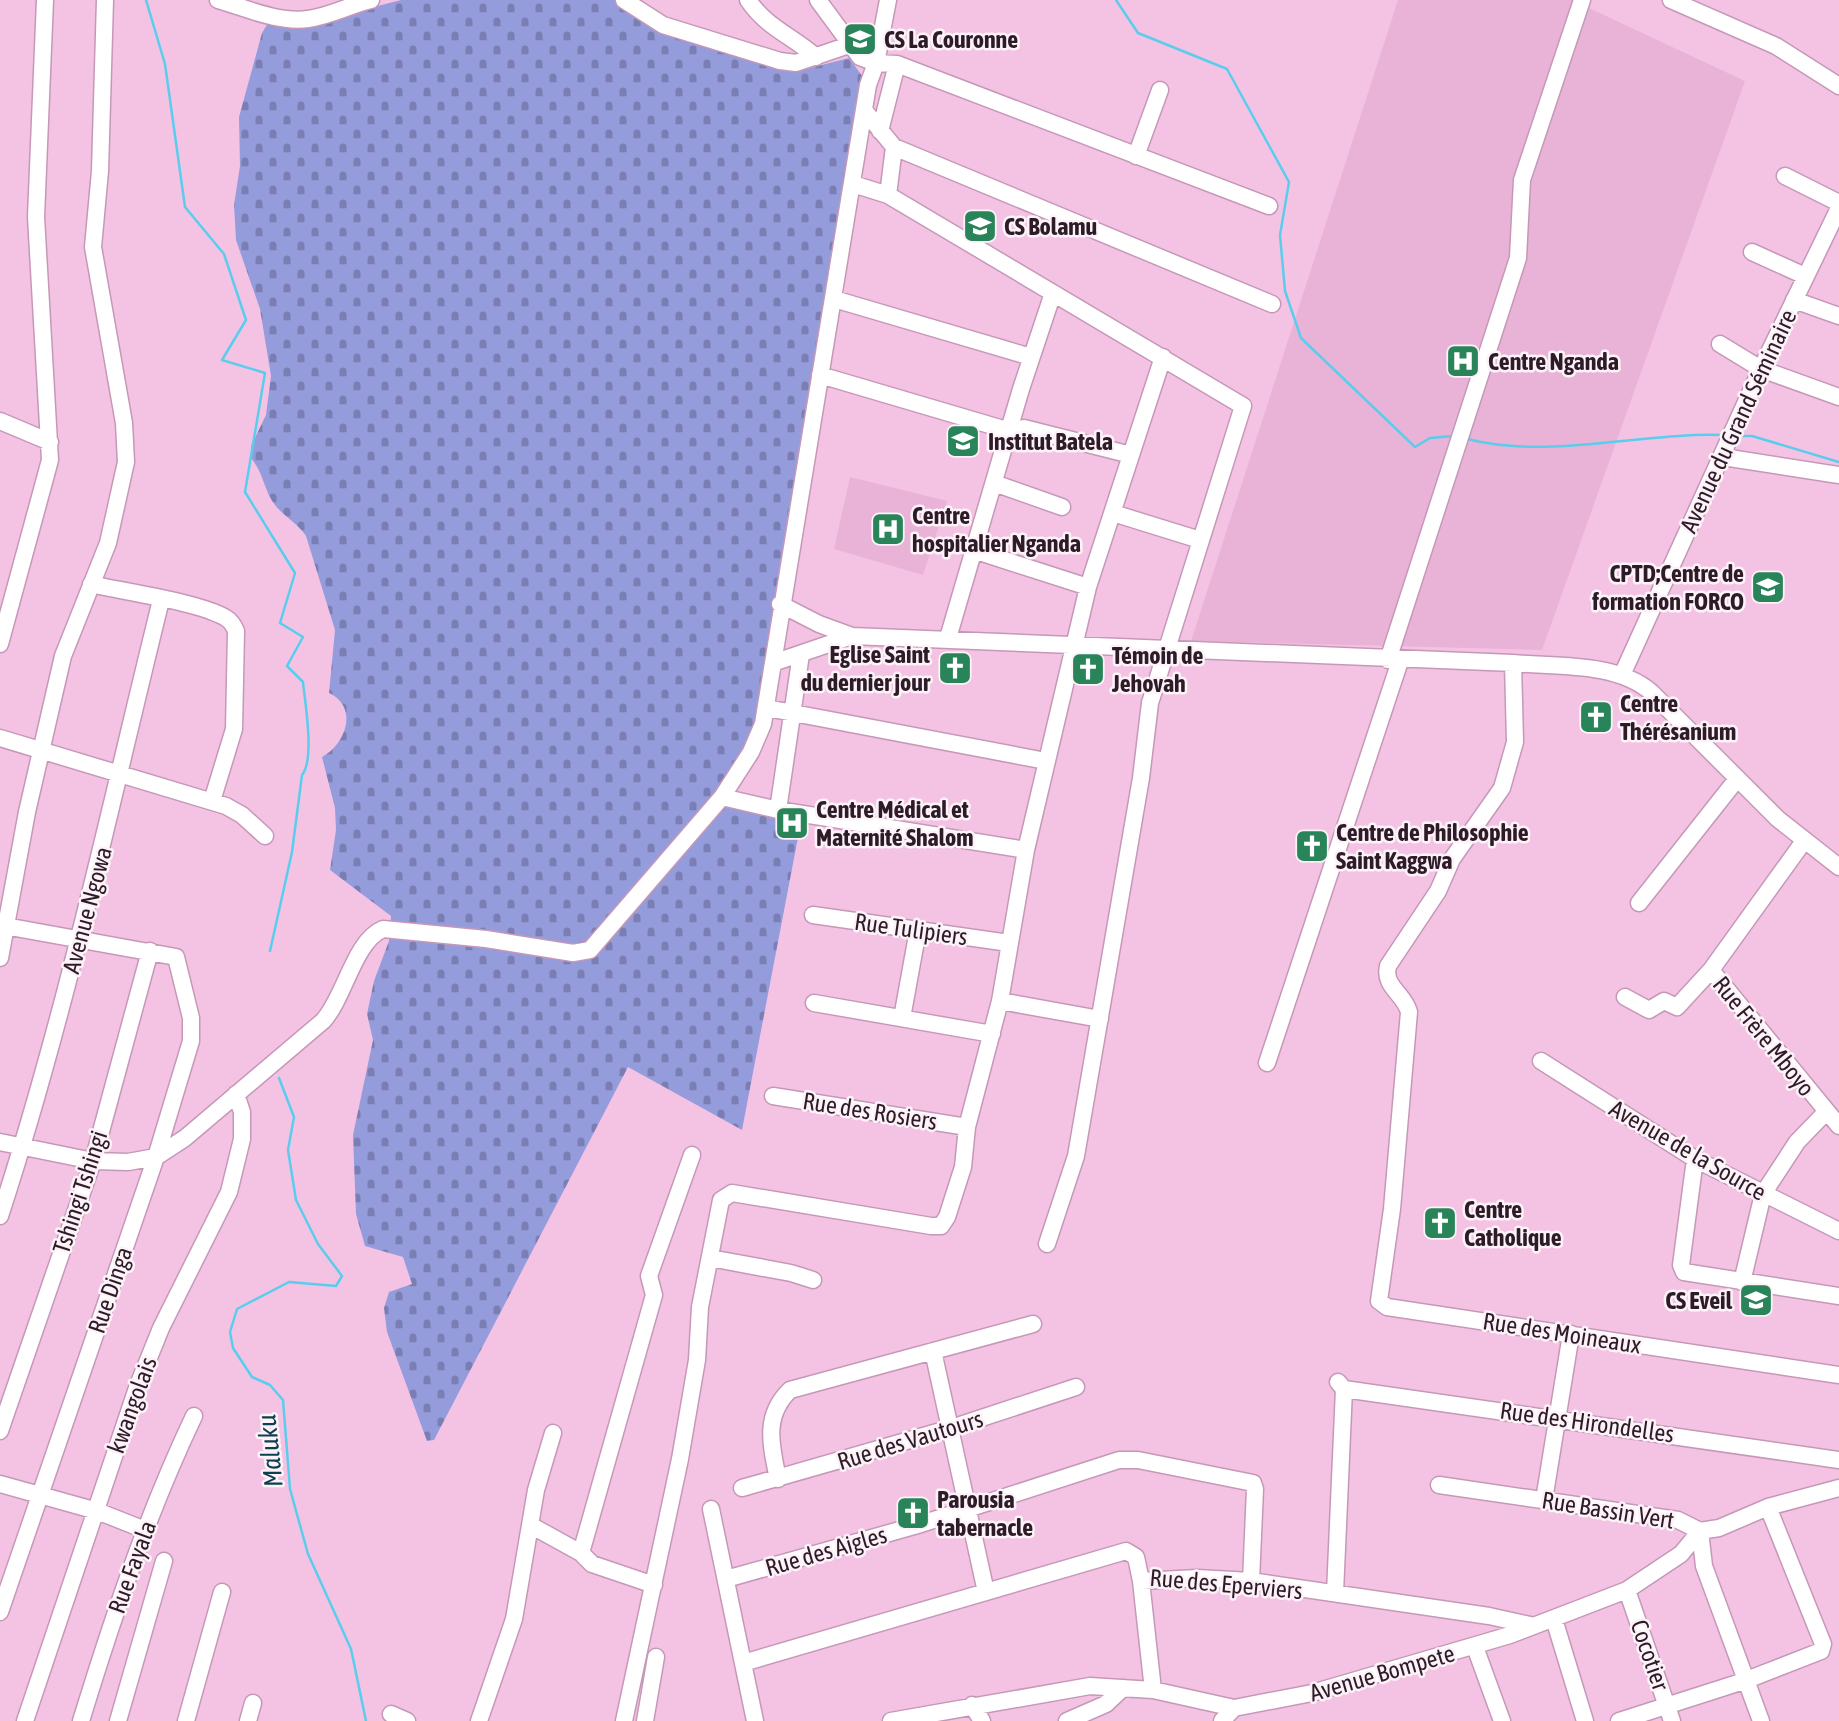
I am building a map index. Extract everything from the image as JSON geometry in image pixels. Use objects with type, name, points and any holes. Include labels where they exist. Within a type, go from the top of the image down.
[{"type":"street","points":[[0,644],[50,460],[36,217],[46,0]]},
{"type":"street","points":[[0,958],[4,926],[63,656],[108,543],[126,462],[124,423],[93,247],[100,171],[105,0]]},
{"type":"street","points":[[218,0],[246,4],[278,18],[308,19],[372,0]]},
{"type":"street","points":[[624,0],[663,25],[771,58],[796,63],[849,45]]},
{"type":"street","points":[[748,0],[763,21],[798,40],[816,57]]},
{"type":"street","points":[[818,0],[860,57],[876,63],[897,64],[1269,206]]},
{"type":"street","points":[[0,1142],[93,1161],[128,1162],[156,1157],[186,1138],[329,1014],[364,946],[373,934],[383,929],[486,939],[573,953],[590,950],[722,797],[751,752],[767,708],[780,604],[834,299],[864,110],[876,63],[887,0]]},
{"type":"street","points":[[1268,1063],[1394,660],[1459,437],[1518,258],[1521,189],[1525,167],[1582,0]]},
{"type":"street","points":[[1671,0],[1776,46],[1839,86]]},
{"type":"street","points":[[880,131],[897,64]]},
{"type":"street","points":[[1136,156],[1160,90]]},
{"type":"street","points":[[864,110],[894,147],[1272,304]]},
{"type":"street","points":[[888,195],[894,147]]},
{"type":"street","points":[[1785,176],[1839,205]]},
{"type":"street","points":[[853,184],[888,195],[1243,406],[1165,647],[1148,711],[1141,778],[1076,1156],[1047,1244]]},
{"type":"street","name":"Avenue du Grand Séminaire","points":[[1622,675],[1725,454],[1761,369],[1805,276],[1835,224],[1839,205]]},
{"type":"street","points":[[1752,252],[1805,276]]},
{"type":"street","points":[[948,638],[1031,358],[1053,293]]},
{"type":"street","points":[[834,299],[1031,358]]},
{"type":"street","points":[[1794,300],[1839,316]]},
{"type":"street","points":[[1720,344],[1761,369],[1839,397]]},
{"type":"street","points":[[624,1721],[654,1585],[695,1369],[700,1307],[721,1200],[728,1193],[941,1226],[947,1217],[963,1167],[967,1127],[1000,1001],[1026,850],[1073,644],[1088,587],[1163,357]]},
{"type":"street","points":[[820,375],[1010,431],[1024,428],[1131,455]]},
{"type":"street","points":[[0,421],[51,442]]},
{"type":"street","points":[[1725,454],[1839,475]]},
{"type":"street","points":[[994,483],[1062,507]]},
{"type":"street","points":[[1113,513],[1200,540]]},
{"type":"street","points":[[973,550],[1088,587]]},
{"type":"street","points":[[91,584],[229,619],[236,631],[234,729],[212,801]]},
{"type":"street","name":"Avenue Ngowa","points":[[0,1216],[23,1146],[79,939],[161,600]]},
{"type":"street","points":[[780,604],[818,624],[852,636],[1513,663],[1622,675],[1630,677],[1651,692],[1737,779],[1804,841],[1839,867]]},
{"type":"street","points":[[773,663],[852,636]]},
{"type":"street","points":[[778,810],[801,654]]},
{"type":"street","name":"Rue des Moineaux","points":[[1513,663],[1515,742],[1502,788],[1492,807],[1452,859],[1438,891],[1388,966],[1386,974],[1387,981],[1407,1005],[1409,1012],[1392,1209],[1379,1294],[1381,1304],[1839,1375]]},
{"type":"street","points":[[767,708],[1046,761]]},
{"type":"street","points":[[0,738],[117,776],[212,801],[242,815],[265,836]]},
{"type":"street","points":[[1639,903],[1737,779]]},
{"type":"street","points":[[722,797],[778,810],[1026,850]]},
{"type":"street","name":"Rue Frère Mboyo","points":[[1804,841],[1711,970],[1839,1126]]},
{"type":"street","name":"Rue Tulipiers","points":[[813,915],[1009,943]]},
{"type":"street","points":[[4,926],[150,951]]},
{"type":"street","points":[[902,1018],[918,930]]},
{"type":"street","name":"Rue Dinga","points":[[0,1612],[156,1157],[192,1034],[180,964],[170,954],[150,951]]},
{"type":"street","name":"Tshingi Tshingi","points":[[0,1431],[93,1161],[150,951]]},
{"type":"street","points":[[1626,997],[1649,1010],[1664,1001],[1677,1007],[1711,970]]},
{"type":"street","points":[[1000,1001],[1100,1019]]},
{"type":"street","points":[[814,1003],[992,1034]]},
{"type":"street","name":"Avenue de la Source","points":[[1541,1061],[1695,1159],[1839,1231]]},
{"type":"street","name":"kwangolais","points":[[25,1721],[125,1421],[161,1328],[229,1192],[242,1139],[242,1112],[236,1094]]},
{"type":"street","name":"Rue des Rosiers","points":[[773,1096],[967,1127]]},
{"type":"street","points":[[1742,1282],[1763,1194],[1797,1142],[1826,1112]]},
{"type":"street","points":[[581,1553],[654,1295],[649,1276],[692,1155]]},
{"type":"street","points":[[1695,1159],[1681,1269],[1742,1282],[1839,1296]]},
{"type":"street","points":[[710,1258],[813,1280]]},
{"type":"street","points":[[778,1479],[770,1428],[773,1412],[790,1390],[1033,1324]]},
{"type":"street","points":[[1544,1500],[1571,1334]]},
{"type":"street","points":[[933,1351],[948,1429],[986,1592]]},
{"type":"street","name":"Rue des Hirondelles","points":[[1335,1593],[1341,1385],[1839,1460]]},
{"type":"street","name":"Rue des Vautours","points":[[742,1488],[948,1429],[1076,1387]]},
{"type":"street","name":"Rue Fayala","points":[[81,1721],[118,1602],[165,1476],[194,1416]]},
{"type":"street","points":[[479,1721],[514,1619],[532,1526],[536,1490],[553,1433]]},
{"type":"street","name":"Rue des Aigles","points":[[726,1579],[967,1510],[1127,1459],[1250,1482],[1255,1489],[1251,1581]]},
{"type":"street","points":[[0,1483],[97,1511],[145,1530]]},
{"type":"street","name":"Rue Bassin Vert","points":[[1439,1485],[1678,1520],[1700,1531],[1704,1566],[1744,1681],[1761,1721]]},
{"type":"street","points":[[1700,1531],[1725,1526],[1768,1507],[1839,1488]]},
{"type":"street","points":[[1619,1721],[1744,1681],[1817,1653],[1823,1648],[1768,1507]]},
{"type":"street","points":[[711,1509],[755,1721]]},
{"type":"street","points":[[532,1526],[581,1553],[592,1563],[654,1585]]},
{"type":"street","name":"Avenue Bompete","points":[[891,1721],[1090,1686],[1153,1690],[1234,1708],[1312,1693],[1475,1647],[1627,1590],[1681,1554],[1700,1531]]},
{"type":"street","name":"Rue des Eperviers","points":[[743,1663],[1126,1551],[1136,1557],[1141,1581],[1197,1578],[1251,1581],[1530,1625]]},
{"type":"street","points":[[118,1721],[164,1561]]},
{"type":"street","points":[[1141,1581],[1153,1690]]},
{"type":"street","name":"Cocotier","points":[[1627,1590],[1672,1721]]},
{"type":"street","points":[[186,1721],[222,1592]]},
{"type":"street","points":[[1554,1619],[1585,1721]]},
{"type":"street","points":[[1475,1647],[1502,1721]]},
{"type":"street","points":[[645,1721],[656,1657]]},
{"type":"street","points":[[1067,1721],[1106,1703],[1123,1688]]},
{"type":"street","points":[[248,1721],[253,1703]]},
{"type":"street","points":[[972,1705],[982,1721]]},
{"type":"street","points":[[1222,1721],[1234,1708]]},
{"type":"street","points":[[391,1714],[407,1721]]},
{"type":"shaded area","name":"Centre Nganda","points":[[1398,0],[1572,0],[1745,81],[1542,650],[1191,641]]},
{"type":"shaded area","name":"Centre hospitalier Nganda","points":[[850,477],[947,501],[923,575],[834,549]]},
{"type":"green space","points":[[401,0],[616,0],[786,68],[806,69],[849,58],[863,77],[756,719],[752,734],[712,799],[785,815],[783,823],[800,827],[742,1130],[628,1067],[434,1440],[427,1441],[387,1332],[384,1308],[389,1292],[412,1284],[403,1257],[365,1246],[356,1214],[353,1135],[373,1040],[367,1014],[374,981],[389,941],[391,916],[330,870],[336,830],[335,808],[322,757],[343,735],[346,725],[344,707],[329,693],[335,630],[306,536],[274,504],[251,458],[251,446],[266,415],[271,376],[260,309],[236,240],[234,205],[240,166],[239,117],[262,33],[268,23],[354,12]]},
{"type":"waterway","points":[[146,0],[165,64],[185,207],[224,254],[246,320],[222,360],[265,373],[245,492],[295,573],[280,623],[303,637],[287,666],[303,682],[309,744],[292,852],[270,951]]},
{"type":"waterway","points":[[1116,0],[1138,33],[1227,69],[1289,182],[1280,235],[1285,291],[1301,338],[1415,447],[1430,438],[1453,436]]},
{"type":"waterway","points":[[1467,439],[1531,447],[1725,435]]},
{"type":"waterway","points":[[1738,436],[1752,436],[1839,462]]},
{"type":"waterway","name":"Maluku","points":[[279,1078],[294,1117],[288,1150],[296,1200],[318,1244],[342,1276],[336,1286],[289,1282],[237,1309],[230,1332],[233,1348],[252,1377],[270,1385],[283,1400],[290,1489],[308,1554],[351,1649],[366,1721]]},
{"type":"place","name":"CS La Couronne","points":[[860,39]]},
{"type":"place","name":"CS Bolamu","points":[[980,226]]},
{"type":"place","name":"Centre Nganda","points":[[1463,361]]},
{"type":"place","name":"Institut Batela","points":[[963,441]]},
{"type":"place","name":"Centre hospitalier Nganda","points":[[888,529]]},
{"type":"place","name":"CPTD;Centre de formation FORCO","points":[[1768,587]]},
{"type":"place","name":"Eglise Saint du dernier jour","points":[[955,668]]},
{"type":"place","name":"Témoin de Jehovah","points":[[1088,669]]},
{"type":"place","name":"Centre Thérésanium","points":[[1596,717]]},
{"type":"place","name":"Centre Médical et Maternité Shalom","points":[[792,823]]},
{"type":"place","name":"Centre de Philosophie Saint Kaggwa","points":[[1312,846]]},
{"type":"place","name":"Centre Catholique","points":[[1440,1223]]},
{"type":"place","name":"CS Eveil","points":[[1756,1300]]},
{"type":"place","name":"Parousia tabernacle","points":[[913,1513]]}]
